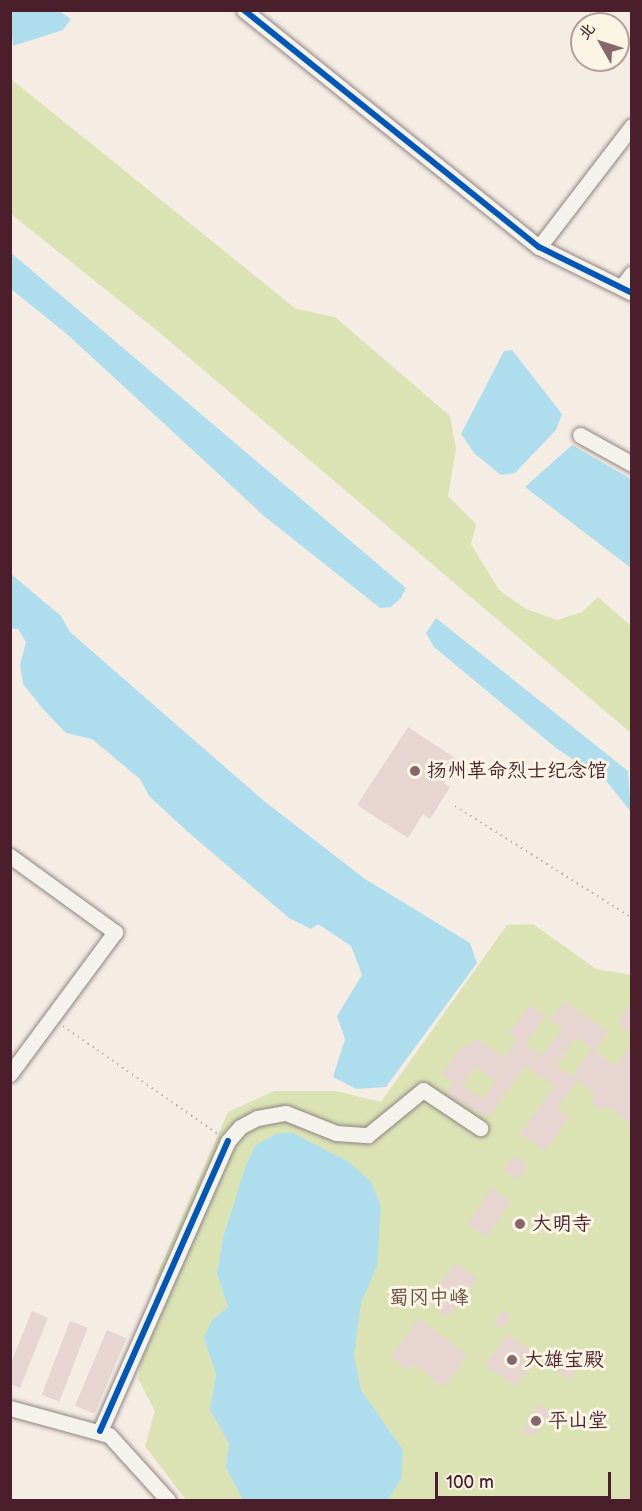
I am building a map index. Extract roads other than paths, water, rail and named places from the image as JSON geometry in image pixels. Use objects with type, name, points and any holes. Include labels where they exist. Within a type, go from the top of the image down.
[{"type":"street","points":[[244,10],[539,247],[627,289],[632,273]]},
{"type":"street","points":[[539,247],[632,126]]},
{"type":"street","points":[[580,435],[632,464]]},
{"type":"street","points":[[10,856],[115,932],[10,1074]]},
{"type":"street","points":[[100,1431],[228,1141],[248,1122],[286,1113],[336,1133],[368,1135],[423,1090],[480,1128]]},
{"type":"street","points":[[10,1408],[47,1422],[100,1431],[120,1443],[168,1500]]},
{"type":"water","points":[[10,11],[59,11],[71,19],[63,30],[13,46]]},
{"type":"water","points":[[10,252],[406,588],[401,598],[391,607],[380,608],[264,516],[68,335],[11,289]]},
{"type":"water","points":[[512,350],[562,414],[556,430],[515,473],[501,475],[475,454],[461,434],[504,351]]},
{"type":"water","points":[[572,445],[631,479],[631,568],[525,487]]},
{"type":"water","points":[[11,574],[61,616],[70,632],[264,801],[365,879],[470,943],[477,963],[386,1087],[356,1089],[333,1077],[345,1039],[337,1016],[362,975],[351,946],[318,924],[311,929],[289,918],[188,832],[149,796],[140,779],[92,739],[66,733],[23,684],[20,665],[26,642],[18,629],[11,629]]},
{"type":"water","points":[[436,618],[628,771],[631,812],[607,782],[556,748],[434,647],[426,633]]},
{"type":"water","points":[[278,1133],[293,1133],[349,1162],[371,1182],[381,1206],[377,1266],[361,1303],[354,1355],[361,1390],[403,1450],[401,1479],[388,1500],[243,1500],[226,1468],[229,1443],[210,1410],[216,1374],[204,1338],[212,1320],[228,1307],[217,1274],[223,1238],[247,1162],[256,1145]]},
{"type":"place","name":"扬州革命烈士纪念馆","points":[[415,771]]},
{"type":"place","name":"大明寺","points":[[520,1224]]},
{"type":"place","name":"大雄宝殿","points":[[512,1360]]},
{"type":"place","name":"平山堂","points":[[536,1421]]},
{"type":"park label","name":"蜀冈中峰","points":[[429,1298]]}]
